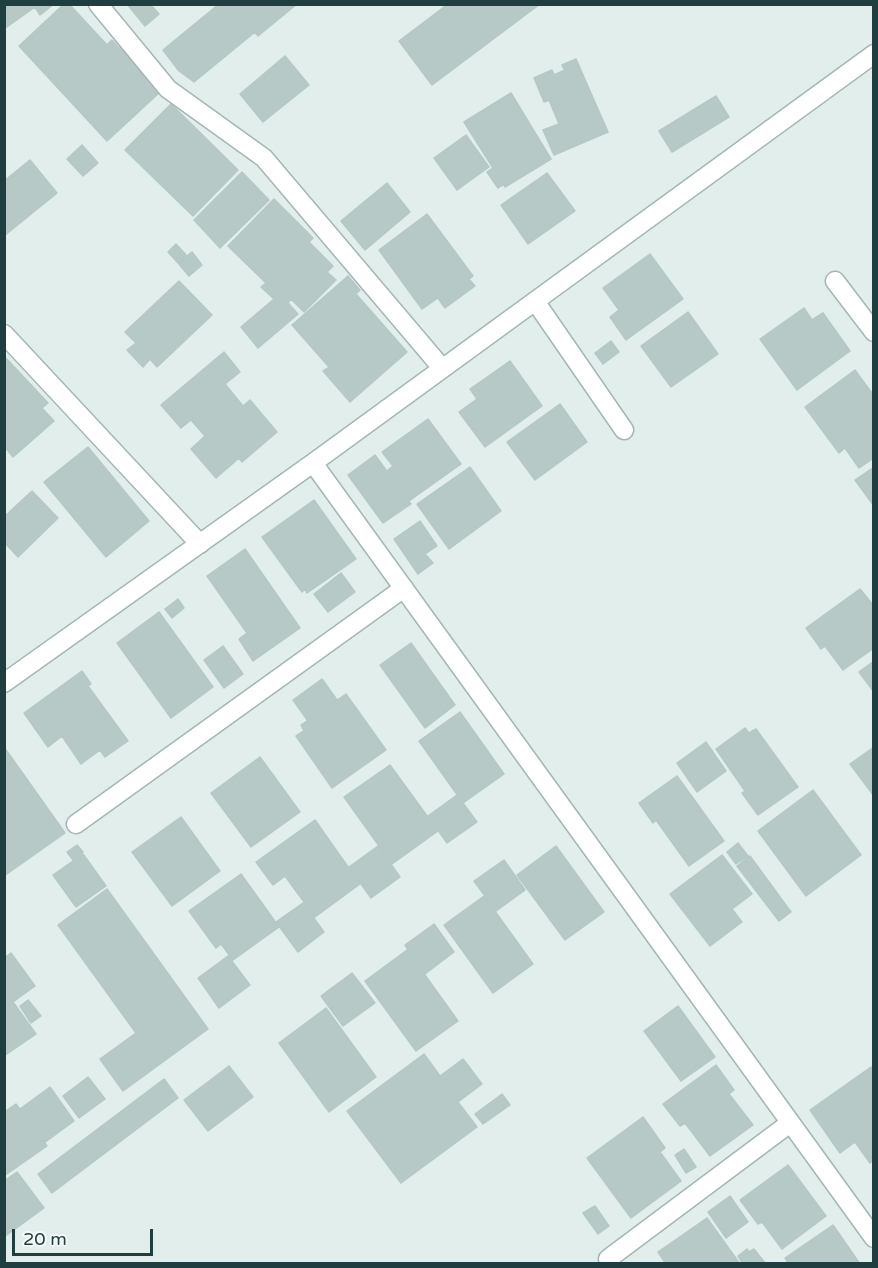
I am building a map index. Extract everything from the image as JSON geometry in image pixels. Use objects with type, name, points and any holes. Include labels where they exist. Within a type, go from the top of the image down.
[{"type":"street","points":[[98,4],[168,89],[264,158],[442,368]]},
{"type":"street","points":[[4,683],[313,463],[873,54]]},
{"type":"street","points":[[835,281],[873,332]]},
{"type":"street","points":[[535,301],[624,430]]},
{"type":"street","points":[[4,334],[200,544]]},
{"type":"street","points":[[313,463],[873,1238]]},
{"type":"street","points":[[76,824],[404,588]]},
{"type":"street","points":[[608,1259],[790,1123]]},
{"type":"building","points":[[4,4],[54,4],[40,15],[35,7],[4,29]]},
{"type":"building","points":[[64,4],[69,4],[107,45],[112,40],[160,92],[107,141],[19,46]]},
{"type":"building","points":[[127,4],[150,4],[159,14],[145,26]]},
{"type":"building","points":[[219,4],[297,4],[258,36],[255,32],[194,82],[179,71],[163,50]]},
{"type":"building","points":[[448,4],[540,4],[432,85],[399,41]]},
{"type":"building","points":[[285,56],[309,85],[263,122],[240,94]]},
{"type":"building","points":[[576,59],[608,132],[554,155],[543,130],[559,124],[549,100],[544,102],[534,78],[552,70],[554,75],[565,70],[562,65]]},
{"type":"building","points":[[511,93],[551,159],[505,187],[504,184],[498,188],[487,172],[493,168],[464,122]]},
{"type":"building","points":[[716,96],[729,117],[672,152],[659,131]]},
{"type":"building","points":[[171,104],[238,170],[193,216],[125,150]]},
{"type":"building","points":[[466,135],[489,167],[457,190],[434,158]]},
{"type":"building","points":[[82,145],[98,163],[83,176],[67,159]]},
{"type":"building","points":[[30,160],[57,193],[4,236],[4,181]]},
{"type":"building","points":[[242,172],[269,200],[220,248],[194,220]]},
{"type":"building","points":[[547,173],[575,211],[528,244],[501,205]]},
{"type":"building","points":[[387,183],[410,212],[365,250],[341,221]]},
{"type":"building","points":[[274,199],[313,238],[309,242],[333,266],[327,272],[336,280],[304,312],[291,299],[288,303],[298,314],[258,348],[241,327],[274,299],[261,287],[266,283],[228,246]]},
{"type":"building","points":[[427,214],[473,276],[469,279],[475,286],[445,308],[438,298],[422,309],[379,250]]},
{"type":"building","points":[[176,244],[186,255],[178,263],[168,252]]},
{"type":"building","points":[[192,252],[202,265],[189,276],[178,263]]},
{"type":"building","points":[[650,254],[683,299],[626,340],[610,317],[619,310],[603,288]]},
{"type":"building","points":[[348,276],[360,290],[356,294],[407,352],[350,402],[323,371],[329,367],[292,325]]},
{"type":"building","points":[[179,281],[212,315],[157,367],[150,359],[143,367],[127,350],[136,343],[125,332]]},
{"type":"building","points":[[804,308],[812,320],[823,313],[850,351],[797,390],[760,339]]},
{"type":"building","points":[[688,312],[718,354],[671,387],[641,346]]},
{"type":"building","points":[[611,341],[619,352],[603,364],[595,353]]},
{"type":"building","points":[[224,352],[240,372],[225,384],[243,406],[250,400],[277,432],[242,462],[239,458],[216,478],[191,449],[205,436],[191,420],[181,428],[161,405]]},
{"type":"building","points":[[4,356],[48,403],[42,408],[54,421],[13,457],[4,446]]},
{"type":"building","points":[[510,361],[542,406],[485,447],[459,412],[477,399],[470,389]]},
{"type":"building","points":[[855,370],[874,396],[874,458],[859,468],[845,448],[839,453],[805,407]]},
{"type":"building","points":[[560,404],[587,442],[535,480],[507,442]]},
{"type":"building","points":[[428,419],[461,464],[409,501],[387,471],[393,466],[382,452]]},
{"type":"building","points":[[88,447],[149,521],[106,557],[44,482]]},
{"type":"building","points":[[375,455],[411,504],[383,523],[348,475]]},
{"type":"building","points":[[470,467],[501,511],[449,549],[417,504]]},
{"type":"building","points":[[874,467],[874,506],[855,480]]},
{"type":"building","points":[[32,491],[58,518],[18,557],[4,542],[4,517]]},
{"type":"building","points":[[314,500],[356,559],[307,593],[305,589],[302,592],[262,537]]},
{"type":"building","points":[[420,521],[437,546],[425,554],[433,563],[418,574],[394,539]]},
{"type":"building","points":[[245,549],[300,628],[253,661],[239,639],[247,633],[207,576]]},
{"type":"building","points":[[341,573],[355,592],[328,612],[314,594]]},
{"type":"building","points":[[860,589],[874,606],[874,648],[843,670],[825,646],[821,649],[806,628]]},
{"type":"building","points":[[178,599],[184,608],[172,618],[165,609]]},
{"type":"building","points":[[159,612],[213,687],[171,718],[117,643]]},
{"type":"building","points":[[411,643],[455,705],[425,728],[380,665]]},
{"type":"building","points":[[223,646],[243,674],[224,688],[204,660]]},
{"type":"building","points":[[874,661],[874,692],[859,672]]},
{"type":"building","points":[[82,671],[91,684],[88,686],[128,741],[105,757],[100,750],[81,764],[62,736],[48,747],[24,713]]},
{"type":"building","points":[[322,679],[337,700],[308,721],[293,700]]},
{"type":"building","points":[[346,694],[386,750],[332,788],[296,736],[304,731],[301,725]]},
{"type":"building","points":[[460,712],[504,774],[463,803],[419,741]]},
{"type":"building","points":[[745,728],[749,733],[756,729],[798,787],[758,815],[742,793],[745,791],[716,749]]},
{"type":"building","points":[[706,742],[726,771],[697,792],[677,763]]},
{"type":"building","points":[[4,747],[65,833],[4,876]]},
{"type":"building","points":[[874,747],[874,796],[850,764]]},
{"type":"building","points":[[260,757],[300,812],[251,847],[211,793]]},
{"type":"building","points":[[390,765],[438,831],[392,864],[344,797]]},
{"type":"building","points":[[677,776],[724,841],[689,866],[656,820],[653,823],[639,803]]},
{"type":"building","points":[[813,790],[861,855],[806,896],[758,831]]},
{"type":"building","points":[[457,795],[477,822],[447,843],[428,816]]},
{"type":"building","points":[[181,817],[220,871],[172,906],[132,852]]},
{"type":"building","points":[[315,820],[360,884],[315,917],[285,876],[273,885],[256,862]]},
{"type":"building","points":[[738,843],[748,856],[736,864],[727,852]]},
{"type":"building","points":[[77,845],[83,852],[73,860],[67,852]]},
{"type":"building","points":[[378,846],[400,877],[371,898],[349,867]]},
{"type":"building","points":[[556,846],[604,912],[565,940],[517,875]]},
{"type":"building","points":[[83,854],[106,886],[76,907],[53,875]]},
{"type":"building","points":[[722,855],[752,894],[732,909],[742,922],[710,946],[670,894]]},
{"type":"building","points":[[750,856],[791,912],[779,921],[737,866]]},
{"type":"building","points":[[504,860],[525,890],[496,911],[474,881]]},
{"type":"building","points":[[241,874],[279,927],[233,960],[221,944],[216,948],[189,911]]},
{"type":"building","points":[[107,889],[208,1029],[123,1091],[100,1059],[136,1033],[58,925]]},
{"type":"building","points":[[484,896],[533,964],[493,993],[444,925]]},
{"type":"building","points":[[303,903],[324,932],[298,952],[276,922]]},
{"type":"building","points":[[434,924],[454,952],[425,974],[405,945]]},
{"type":"building","points":[[407,950],[458,1021],[416,1051],[365,981]]},
{"type":"building","points":[[11,953],[35,986],[13,1002],[36,1034],[4,1056],[4,958]]},
{"type":"building","points":[[228,956],[250,985],[219,1008],[198,978]]},
{"type":"building","points":[[352,973],[375,1003],[343,1026],[321,996]]},
{"type":"building","points":[[28,1000],[41,1016],[31,1023],[20,1006]]},
{"type":"building","points":[[678,1006],[715,1057],[681,1081],[644,1031]]},
{"type":"building","points":[[326,1008],[376,1077],[329,1112],[279,1043]]},
{"type":"building","points":[[424,1054],[440,1076],[463,1059],[482,1084],[458,1102],[477,1127],[401,1183],[347,1111]]},
{"type":"building","points":[[716,1065],[734,1090],[729,1094],[753,1125],[710,1156],[685,1123],[680,1126],[663,1104]]},
{"type":"building","points":[[229,1066],[253,1097],[208,1131],[184,1100]]},
{"type":"building","points":[[871,1067],[874,1070],[874,1160],[870,1163],[855,1142],[840,1153],[810,1110]]},
{"type":"building","points":[[88,1077],[105,1099],[79,1118],[63,1096]]},
{"type":"building","points":[[164,1079],[178,1098],[52,1193],[38,1174]]},
{"type":"building","points":[[50,1087],[74,1121],[44,1143],[20,1109]]},
{"type":"building","points":[[502,1094],[510,1105],[483,1124],[475,1114]]},
{"type":"building","points":[[16,1104],[47,1146],[4,1176],[4,1112]]},
{"type":"building","points":[[643,1117],[665,1148],[660,1152],[681,1181],[631,1218],[587,1158]]},
{"type":"building","points":[[684,1149],[696,1167],[686,1173],[675,1155]]},
{"type":"building","points":[[788,1165],[826,1216],[782,1249],[762,1222],[758,1224],[740,1200]]},
{"type":"building","points":[[17,1172],[44,1208],[4,1237],[4,1181]]},
{"type":"building","points":[[730,1196],[748,1222],[726,1238],[708,1212]]},
{"type":"building","points":[[595,1206],[609,1226],[598,1234],[583,1213]]},
{"type":"building","points":[[707,1218],[740,1264],[666,1264],[658,1252]]},
{"type":"building","points":[[833,1225],[860,1264],[789,1264],[785,1258]]},
{"type":"building","points":[[747,1249],[749,1252],[754,1249],[765,1263],[743,1264],[738,1256]]}]
